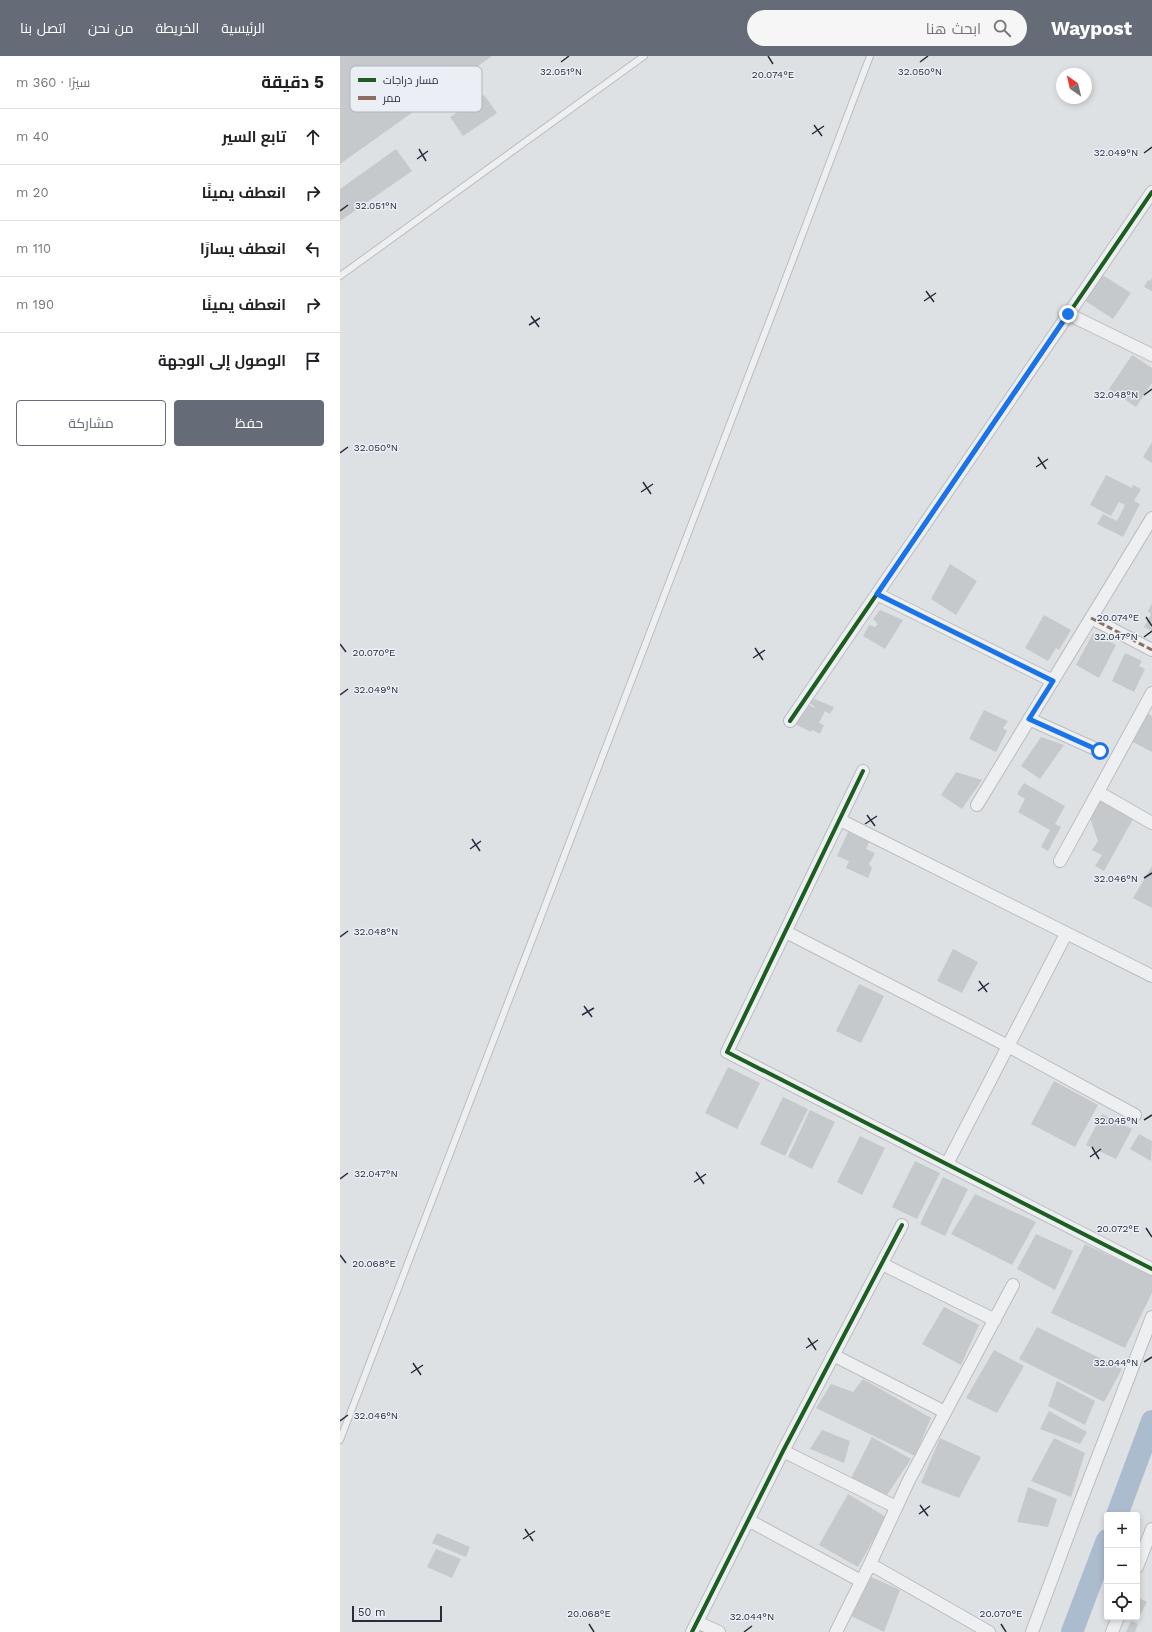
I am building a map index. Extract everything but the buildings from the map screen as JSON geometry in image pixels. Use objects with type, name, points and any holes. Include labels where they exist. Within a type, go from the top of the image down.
[{"type":"street","points":[[790,721],[1152,192]]},
{"type":"street","points":[[1068,314],[1152,355]]},
{"type":"street","points":[[977,805],[1152,518]]},
{"type":"street","points":[[877,594],[1053,681]]},
{"type":"street","points":[[1091,618],[1152,650]]},
{"type":"street","points":[[1060,861],[1150,700]]},
{"type":"street","points":[[1029,719],[1100,751]]},
{"type":"street","points":[[863,771],[727,1052],[1152,1269]]},
{"type":"street","points":[[1098,792],[1152,823]]},
{"type":"street","points":[[840,820],[1152,976]]},
{"type":"street","points":[[786,932],[1008,1046],[1135,1116]]},
{"type":"street","points":[[947,1164],[1066,934]]},
{"type":"street","points":[[719,1632],[694,1627],[782,1451],[902,1225]]},
{"type":"street","points":[[882,1264],[995,1320]]},
{"type":"street","points":[[836,1632],[870,1564],[896,1507],[1013,1285]]},
{"type":"street","points":[[1032,1632],[1152,1317]]},
{"type":"street","points":[[833,1355],[945,1412]]},
{"type":"street","points":[[782,1451],[896,1507]]},
{"type":"street","points":[[748,1520],[861,1581]]},
{"type":"street","points":[[1140,1560],[1152,1529]]},
{"type":"street","points":[[870,1564],[989,1632]]},
{"type":"street","points":[[1112,1632],[1117,1620]]},
{"type":"lane","points":[[340,276],[644,56]]},
{"type":"lane","points":[[340,1440],[771,318],[870,56]]},
{"type":"waterway","points":[[1118,1512],[1152,1421]]},
{"type":"waterway","points":[[1072,1632],[1104,1548]]},
{"type":"marked path","points":[[1091,618],[1152,650]]},
{"type":"marked path","points":[[1029,719],[1100,751]]},
{"type":"cycle path","points":[[790,721],[1152,192]]},
{"type":"cycle path","points":[[863,771],[727,1052],[1152,1269]]},
{"type":"cycle path","points":[[692,1632],[783,1451],[902,1225]]},
{"type":"route","points":[[1068,314],[877,594],[1053,681],[1029,719],[1100,751]]}]
